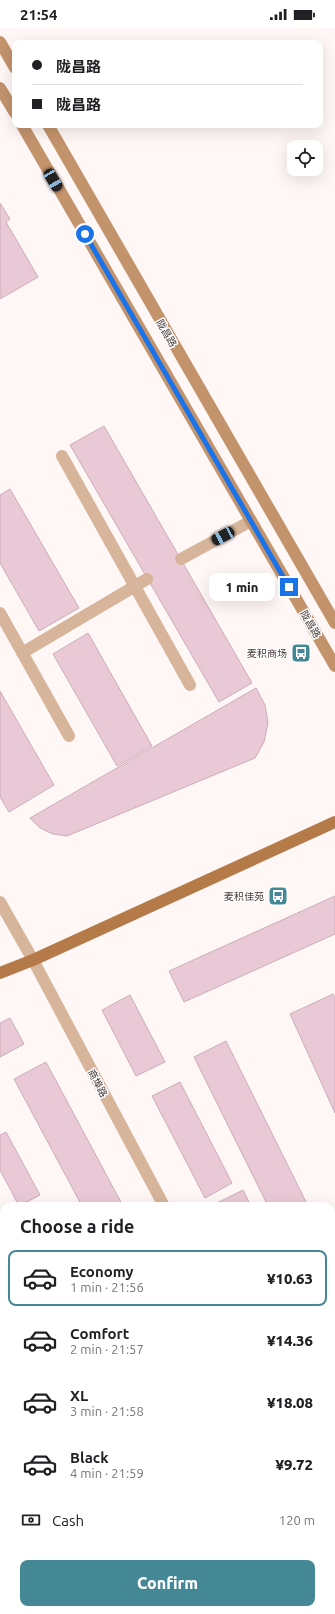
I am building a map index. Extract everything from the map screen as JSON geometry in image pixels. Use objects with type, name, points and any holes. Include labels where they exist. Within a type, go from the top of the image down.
[{"type":"main road","points":[[0,42],[12,63]]},
{"type":"main road","points":[[0,88],[12,109]]},
{"type":"main road","name":"陇昌路","points":[[24,128],[335,666]]},
{"type":"main road","name":"陇昌路","points":[[50,128],[335,623]]},
{"type":"main road","points":[[0,973],[33,960],[335,822]]},
{"type":"street","points":[[62,456],[190,685]]},
{"type":"street","points":[[181,559],[251,521]]},
{"type":"street","points":[[22,653],[147,578]]},
{"type":"street","points":[[0,613],[69,736]]},
{"type":"street","name":"商埠路","points":[[0,902],[33,960],[162,1202]]},
{"type":"building","points":[[0,203],[10,219],[6,222],[38,277],[0,299]]},
{"type":"building","points":[[104,426],[252,683],[219,702],[70,445]]},
{"type":"building","points":[[10,489],[79,608],[39,631],[0,563],[0,495]]},
{"type":"building","points":[[88,633],[152,746],[117,766],[53,654]]},
{"type":"building","points":[[256,688],[265,705],[268,723],[264,742],[255,758],[67,836],[53,834],[40,828],[30,818]]},
{"type":"building","points":[[0,691],[54,785],[9,812],[0,797]]},
{"type":"building","points":[[335,896],[335,934],[184,1002],[169,971]]},
{"type":"building","points":[[333,994],[335,998],[335,1113],[290,1014]]},
{"type":"building","points":[[130,995],[165,1062],[136,1076],[102,1010]]},
{"type":"building","points":[[10,1018],[24,1044],[0,1057],[0,1023]]},
{"type":"building","points":[[226,1041],[306,1202],[266,1202],[194,1057]]},
{"type":"building","points":[[46,1062],[121,1202],[80,1202],[14,1079]]},
{"type":"building","points":[[180,1082],[232,1183],[205,1198],[152,1096]]},
{"type":"building","points":[[6,1132],[40,1195],[27,1202],[17,1202],[0,1170],[0,1135]]},
{"type":"building","points":[[243,1190],[249,1202],[219,1202]]},
{"type":"place","name":"麦积商场","points":[[301,653]]},
{"type":"place","name":"麦积佳苑","points":[[278,896]]},
{"type":"route","points":[[85,234],[289,587]]}]
